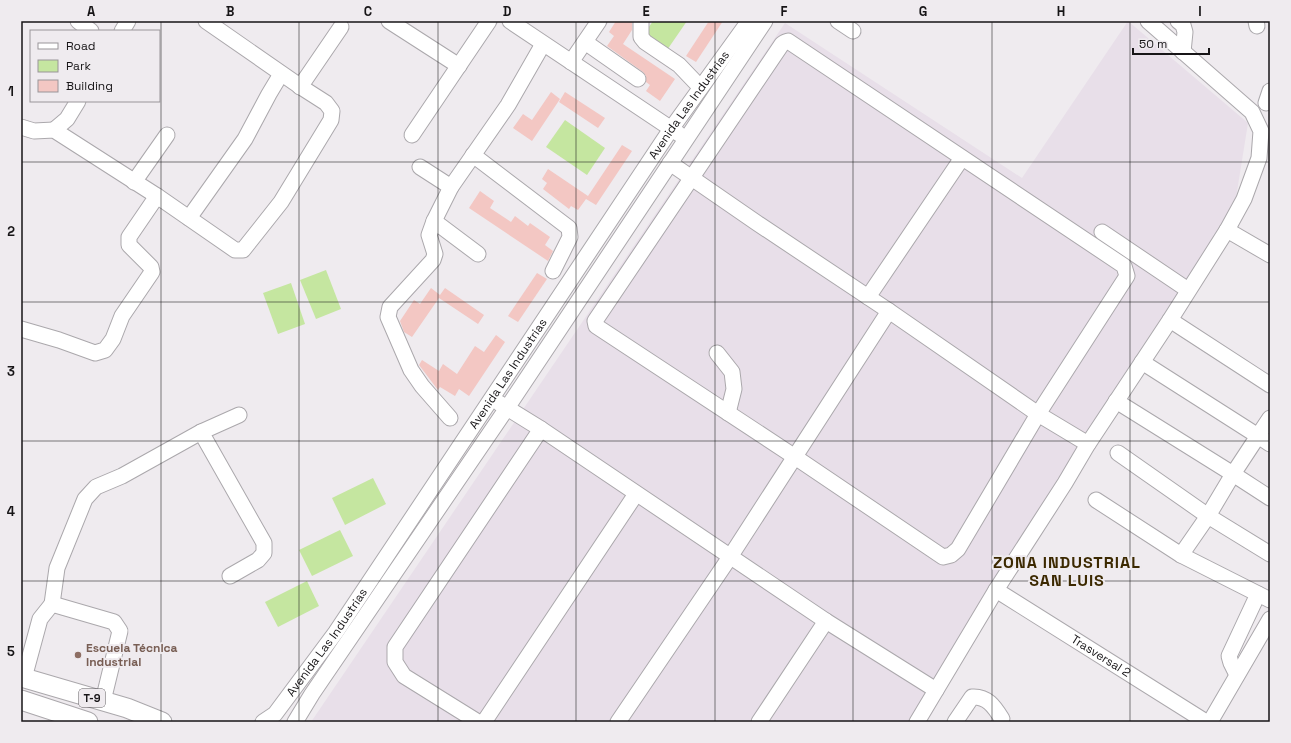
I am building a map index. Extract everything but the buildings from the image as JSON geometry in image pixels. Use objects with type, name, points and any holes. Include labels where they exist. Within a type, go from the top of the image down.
[{"type":"main road","name":"T-9","points":[[23,678],[127,708],[162,722]]},
{"type":"main road","name":"T-9","points":[[21,700],[88,722]]},
{"type":"street","points":[[78,21],[90,30]]},
{"type":"street","points":[[123,30],[128,21]]},
{"type":"street","points":[[21,127],[34,131],[54,130],[157,196],[236,250],[243,250],[281,202],[331,120],[332,111],[326,103],[300,87],[206,21]]},
{"type":"street","points":[[389,21],[459,66]]},
{"type":"street","points":[[412,135],[489,21]]},
{"type":"street","points":[[510,21],[686,139]]},
{"type":"street","points":[[571,62],[599,21]]},
{"type":"street","points":[[641,21],[641,37],[679,65],[700,87]]},
{"type":"street","name":"Avenida Las Industrias","points":[[263,722],[275,714],[336,632],[671,129],[749,21]]},
{"type":"street","name":"Avenida Las Industrias","points":[[295,722],[312,694],[507,408],[765,21]]},
{"type":"street","points":[[839,21],[853,31]]},
{"type":"street","points":[[917,722],[996,590],[1065,483],[1088,444],[1170,320],[1227,230],[1244,199],[1259,158],[1265,150],[1261,131],[1252,112],[1148,21]]},
{"type":"street","points":[[1178,21],[1183,25],[1185,32],[1183,52]]},
{"type":"street","points":[[300,87],[341,27]]},
{"type":"street","points":[[788,41],[962,158],[1124,266],[1127,276],[1038,414],[958,549],[951,555],[943,557],[795,457],[596,326],[595,321],[782,44],[785,42],[788,41]]},
{"type":"street","points":[[585,42],[638,79]]},
{"type":"street","points":[[450,418],[422,386],[411,370],[388,317],[390,307],[433,260],[435,254],[429,235],[434,221],[451,187],[508,105],[543,44]]},
{"type":"street","points":[[189,218],[245,139],[281,74]]},
{"type":"street","points":[[54,130],[67,119],[77,102]]},
{"type":"street","points":[[134,182],[167,135]]},
{"type":"street","points":[[473,155],[569,228],[570,237],[553,271]]},
{"type":"street","points":[[868,297],[962,158]]},
{"type":"street","points":[[670,163],[889,310],[1038,414],[1088,444]]},
{"type":"street","points":[[420,167],[451,187]]},
{"type":"street","points":[[21,329],[59,340],[95,353],[105,350],[113,339],[122,316],[152,272],[151,267],[129,245],[129,237],[157,196]]},
{"type":"street","points":[[434,221],[478,254]]},
{"type":"street","points":[[1227,230],[1270,255]]},
{"type":"street","points":[[1102,232],[1188,290]]},
{"type":"street","points":[[618,722],[730,557],[889,310]]},
{"type":"street","points":[[1170,320],[1270,385]]},
{"type":"street","points":[[717,353],[732,372],[734,389],[728,413]]},
{"type":"street","points":[[1142,362],[1264,440]]},
{"type":"street","points":[[492,398],[826,621],[936,690]]},
{"type":"street","points":[[1116,401],[1270,498]]},
{"type":"street","points":[[23,678],[40,619],[52,604],[57,568],[85,499],[96,487],[122,476],[201,432],[239,415]]},
{"type":"street","points":[[1181,555],[1208,516],[1234,474],[1264,440],[1270,418]]},
{"type":"street","points":[[478,722],[404,676],[395,662],[395,647],[541,430]]},
{"type":"street","points":[[201,432],[264,543],[264,553],[258,560],[230,576]]},
{"type":"street","points":[[1118,453],[1208,516],[1270,554]]},
{"type":"street","points":[[484,722],[636,494]]},
{"type":"street","points":[[1096,500],[1181,555],[1266,596],[1245,619],[1229,656],[1238,675]]},
{"type":"street","name":"Trasversal 2","points":[[996,590],[1206,722]]},
{"type":"street","points":[[52,604],[114,622],[120,631],[103,701]]},
{"type":"street","points":[[1210,722],[1270,619]]},
{"type":"street","points":[[759,722],[826,621]]},
{"type":"street","points":[[955,722],[972,697],[979,697],[986,699],[997,710],[1002,718],[1001,722]]},
{"type":"shaded area","points":[[1128,21],[1248,123],[1235,204],[909,722],[311,722],[785,23],[1022,178]]},
{"type":"green space","points":[[653,21],[687,21],[665,53],[642,37]]},
{"type":"green space","points":[[565,120],[605,148],[587,175],[546,147]]},
{"type":"green space","points":[[326,270],[341,309],[316,319],[300,280]]},
{"type":"green space","points":[[291,283],[305,324],[278,334],[263,293]]},
{"type":"green space","points":[[373,478],[386,504],[345,525],[332,498]]},
{"type":"green space","points":[[340,530],[353,556],[312,576],[299,550]]},
{"type":"green space","points":[[307,581],[319,606],[278,627],[265,602]]},
{"type":"place","name":"Escuela Técnica Industrial","points":[[78,655]]},
{"type":"district","name":"ZONA INDUSTRIAL SAN LUIS","points":[[1067,571]]}]
